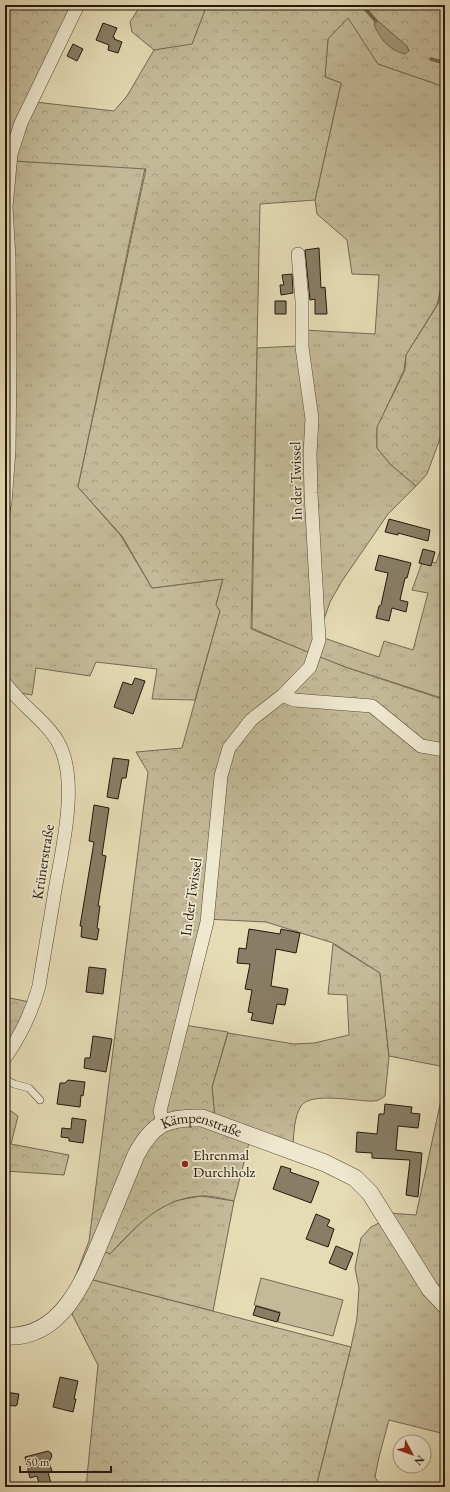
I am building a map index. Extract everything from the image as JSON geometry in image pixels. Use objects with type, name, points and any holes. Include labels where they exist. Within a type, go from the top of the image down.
[{"type":"street","points":[[5,503],[9,450],[10,360],[9,258],[6,206],[11,154],[21,123],[78,5]]},
{"type":"street","name":"In der Twissel","points":[[164,1122],[160,1111],[207,922],[220,776],[229,748],[251,720],[283,695],[310,667],[319,640],[311,493],[310,454],[312,419],[302,347],[302,301],[298,254]]},
{"type":"street","name":"Krünerstraße","points":[[5,683],[59,742],[68,776],[65,828],[39,986],[25,1026],[5,1058]]},
{"type":"street","points":[[283,695],[294,700],[372,706],[421,746],[445,750]]},
{"type":"street","name":"Kämpenstraße","points":[[5,1336],[27,1334],[41,1329],[52,1321],[65,1308],[75,1295],[88,1271],[136,1155],[144,1140],[164,1122],[185,1117],[202,1118],[325,1163],[355,1178],[370,1193],[430,1289],[445,1305]]},
{"type":"lane","points":[[5,1079],[14,1084],[29,1088],[40,1100]]},
{"type":"green space","points":[[5,5],[73,5],[5,156]]},
{"type":"green space","points":[[141,5],[207,5],[192,45],[154,50],[132,32],[130,22]]},
{"type":"green space","points":[[207,5],[445,5],[445,87],[378,64],[348,18],[328,39],[325,77],[341,83],[315,200],[260,204],[251,629],[345,667],[445,700],[445,1067],[389,1056],[380,973],[333,943],[266,922],[205,919],[178,1024],[228,1032],[212,1087],[216,1128],[250,1139],[234,1201],[218,1197],[205,1196],[187,1198],[173,1202],[161,1208],[139,1224],[110,1254],[93,1246],[68,1296],[89,1241],[148,772],[136,752],[182,748],[220,611],[216,605],[223,579],[152,588],[122,536],[78,487],[146,169],[14,161],[25,126],[35,102],[114,111],[127,96],[154,50],[192,44]]},
{"type":"green space","points":[[348,17],[378,64],[445,87],[445,272],[437,305],[406,355],[404,370],[377,428],[377,448],[390,464],[416,486],[388,514],[342,581],[330,602],[321,628],[304,330],[375,334],[379,275],[352,274],[347,240],[317,214],[315,200],[341,83],[325,77],[328,39]]},
{"type":"green space","points":[[14,161],[145,168],[78,487],[121,536],[152,588],[223,579],[216,605],[220,611],[195,700],[152,699],[157,669],[96,662],[90,676],[36,668],[32,695],[20,693],[5,673],[5,559],[12,494],[11,217]]},
{"type":"green space","points":[[445,272],[445,425],[427,474],[416,486],[390,464],[377,448],[377,427],[405,370],[406,355],[438,304],[442,280]]},
{"type":"green space","points":[[297,346],[306,387],[314,611],[312,655],[252,628],[257,348]]},
{"type":"green space","points":[[445,537],[445,699],[345,667],[316,656],[324,638],[379,657],[384,641],[413,650],[428,593],[412,590],[423,560],[436,563]]},
{"type":"green space","points":[[333,944],[380,973],[389,1057],[385,1096],[374,1101],[324,1098],[306,1102],[301,1106],[297,1115],[293,1146],[215,1118],[212,1087],[228,1033],[294,1044],[314,1043],[349,1035],[347,995],[328,994]]},
{"type":"green space","points":[[5,997],[30,1002],[5,1050]]},
{"type":"green space","points":[[445,1082],[445,1296],[434,1286],[389,1213],[416,1215]]},
{"type":"green space","points":[[5,1107],[18,1116],[11,1144],[69,1155],[64,1175],[5,1171]]},
{"type":"green space","points":[[201,1196],[234,1201],[213,1311],[89,1279],[100,1249],[110,1254],[147,1216],[173,1201]]},
{"type":"green space","points":[[379,1223],[445,1310],[445,1434],[389,1420],[375,1477],[378,1482],[384,1484],[426,1487],[316,1487],[357,1318],[359,1288],[355,1268],[361,1238],[371,1227]]},
{"type":"green space","points":[[261,1278],[343,1300],[333,1336],[278,1322],[280,1312],[254,1305]]},
{"type":"green space","points":[[89,1279],[351,1347],[316,1487],[86,1487],[98,1365],[72,1314]]},
{"type":"shaded area","points":[[378,21],[407,46],[409,51],[405,54],[390,47],[382,39],[376,29],[374,24]]},
{"type":"building","points":[[103,23],[117,28],[113,37],[115,38],[114,39],[122,42],[118,53],[108,50],[109,45],[96,40]]},
{"type":"building","points":[[73,44],[83,49],[77,61],[67,56]]},
{"type":"building","points":[[319,248],[321,288],[325,287],[327,314],[315,314],[315,299],[310,300],[305,250]]},
{"type":"building","points":[[292,274],[293,293],[281,295],[280,285],[284,285],[282,275]]},
{"type":"building","points":[[275,301],[286,301],[286,314],[275,314]]},
{"type":"building","points":[[389,519],[430,530],[428,541],[398,533],[398,535],[385,532]]},
{"type":"building","points":[[423,549],[435,552],[431,566],[419,563]]},
{"type":"building","points":[[379,555],[411,563],[407,578],[405,578],[400,600],[408,602],[406,612],[392,608],[389,621],[376,618],[379,606],[381,605],[388,573],[375,570]]},
{"type":"building","points":[[135,678],[145,681],[133,714],[114,707],[123,682],[132,685]]},
{"type":"building","points":[[113,758],[129,760],[126,778],[122,778],[118,799],[107,797]]},
{"type":"building","points":[[94,805],[109,808],[102,855],[106,856],[98,906],[100,906],[97,940],[81,937],[82,926],[80,926],[94,842],[89,841]]},
{"type":"building","points":[[249,929],[280,934],[281,929],[300,933],[296,953],[276,949],[271,986],[288,989],[285,1005],[277,1004],[273,1024],[251,1020],[253,1013],[248,1012],[252,990],[245,989],[250,964],[237,963],[239,948],[246,949]]},
{"type":"building","points":[[89,967],[106,969],[103,994],[86,992]]},
{"type":"building","points":[[93,1036],[112,1039],[106,1072],[84,1068],[85,1058],[90,1058]]},
{"type":"building","points":[[68,1080],[85,1082],[83,1096],[81,1095],[80,1107],[57,1104],[60,1083],[65,1083]]},
{"type":"building","points":[[385,1104],[412,1107],[411,1113],[420,1114],[418,1128],[398,1126],[396,1150],[422,1153],[418,1197],[406,1195],[410,1160],[372,1158],[372,1153],[356,1152],[357,1132],[377,1134],[379,1114],[384,1114]]},
{"type":"building","points":[[72,1118],[86,1120],[83,1143],[69,1141],[69,1138],[61,1137],[62,1128],[71,1129]]},
{"type":"building","points":[[281,1166],[291,1169],[290,1172],[319,1182],[311,1203],[273,1189]]},
{"type":"building","points":[[316,1214],[330,1220],[327,1226],[334,1229],[328,1247],[306,1239]]},
{"type":"building","points":[[336,1246],[353,1253],[346,1270],[329,1263]]},
{"type":"building","points":[[256,1306],[280,1313],[277,1322],[253,1315]]},
{"type":"building","points":[[60,1377],[78,1381],[73,1412],[53,1407]]},
{"type":"building","points":[[5,1392],[19,1394],[17,1405],[5,1405]]},
{"type":"building","points":[[48,1451],[52,1456],[49,1462],[52,1471],[48,1472],[52,1487],[40,1487],[37,1476],[30,1478],[25,1457]]},
{"type":"waterway","points":[[362,5],[376,21]]},
{"type":"waterway","points":[[431,59],[445,63]]},
{"type":"place","name":"Ehrenmal Durchholz","points":[[185,1164]]}]
